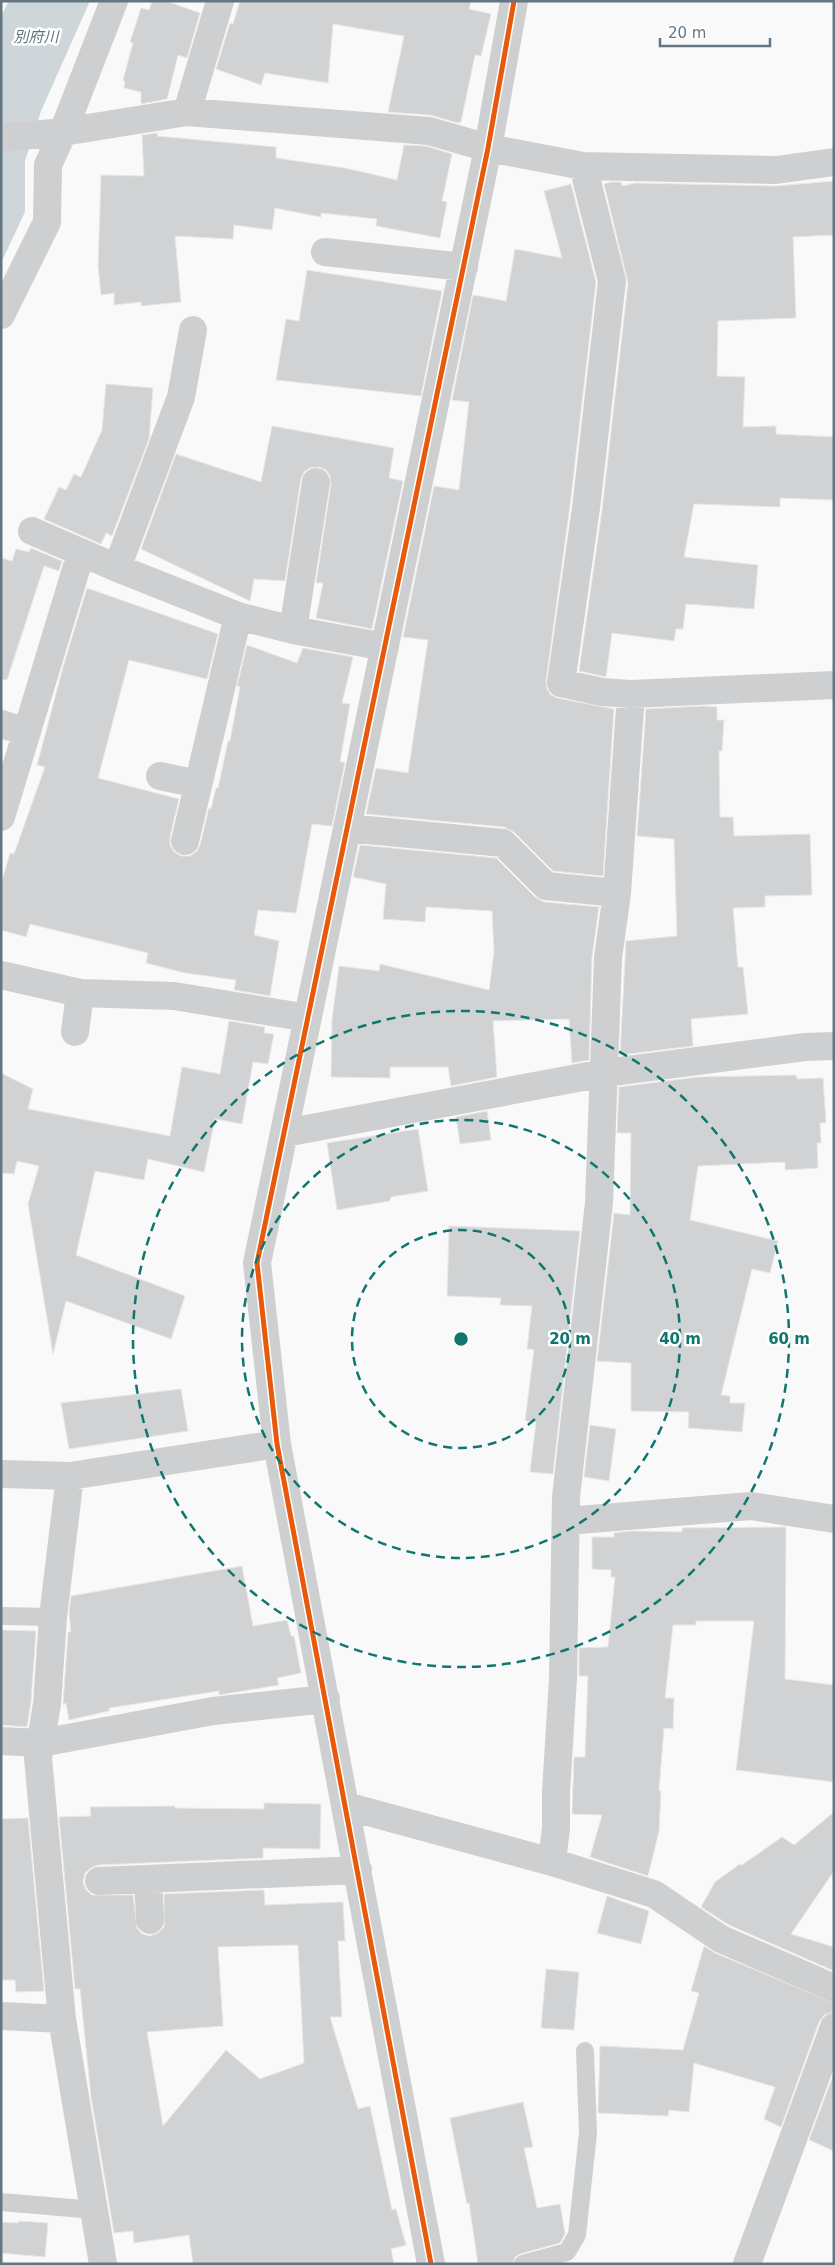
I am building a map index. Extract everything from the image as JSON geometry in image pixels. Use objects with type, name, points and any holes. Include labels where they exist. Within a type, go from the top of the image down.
[{"type":"street","points":[[1,315],[47,222],[48,165],[63,132],[114,1]]},
{"type":"street","points":[[187,112],[220,1]]},
{"type":"street","points":[[431,2264],[277,1444],[256,1263],[285,1133],[464,267],[488,148],[514,1]]},
{"type":"street","points":[[1,138],[63,132],[187,112],[429,131],[488,148],[583,166],[776,170],[834,162]]},
{"type":"street","points":[[583,166],[612,281],[586,508],[561,683],[602,692],[631,694],[834,685]]},
{"type":"street","points":[[325,252],[464,267]]},
{"type":"street","points":[[117,568],[181,397],[193,330]]},
{"type":"street","points":[[293,630],[316,482]]},
{"type":"street","points":[[32,531],[117,568],[238,616],[293,630],[385,647]]},
{"type":"street","points":[[1,817],[81,552]]},
{"type":"street","points":[[185,841],[238,616]]},
{"type":"street","points":[[552,1862],[556,1828],[556,1792],[563,1680],[567,1488],[599,1203],[608,958],[616,893],[631,694]]},
{"type":"street","points":[[1,724],[27,732]]},
{"type":"street","points":[[160,776],[198,784]]},
{"type":"street","points":[[348,828],[503,843],[546,886],[616,893]]},
{"type":"street","points":[[1,976],[80,993],[174,996],[308,1018]]},
{"type":"street","points":[[75,1032],[80,993]]},
{"type":"street","points":[[285,1133],[604,1073],[805,1047],[834,1046]]},
{"type":"street","points":[[1,1474],[70,1476],[277,1444]]},
{"type":"street","points":[[70,1476],[53,1617],[47,1704],[38,1758],[62,2019],[103,2264]]},
{"type":"street","points":[[566,1521],[752,1506],[834,1519]]},
{"type":"street","points":[[1,1741],[41,1743],[213,1711],[326,1699]]},
{"type":"street","points":[[346,1806],[552,1862],[654,1894],[721,1939],[834,1988]]},
{"type":"street","points":[[99,1881],[358,1870]]},
{"type":"street","points":[[148,1879],[150,1920]]},
{"type":"street","points":[[1,2016],[62,2019]]},
{"type":"street","points":[[747,2264],[834,2027]]},
{"type":"lane","points":[[1,1616],[53,1617]]},
{"type":"lane","points":[[523,2264],[567,2252],[577,2235],[588,2133],[585,2051]]},
{"type":"lane","points":[[1,2202],[95,2210]]},
{"type":"water","name":"別府川","points":[[9,1],[90,1],[41,111],[25,161],[25,212],[1,263],[1,16]]},
{"type":"building","points":[[152,1],[166,1],[200,13],[187,58],[178,55],[167,99],[141,104],[141,92],[124,88],[125,82],[123,80],[133,43],[130,42],[141,8],[149,10]]},
{"type":"building","points":[[240,1],[471,1],[469,9],[491,14],[481,56],[475,55],[461,122],[458,123],[430,115],[388,112],[404,36],[333,24],[328,83],[265,73],[261,85],[216,69],[230,23],[233,24]]},
{"type":"building","points":[[158,133],[157,136],[276,147],[276,158],[345,168],[397,180],[404,145],[426,146],[452,154],[442,201],[447,202],[440,238],[376,226],[377,219],[321,213],[321,217],[275,208],[272,230],[234,225],[233,239],[175,236],[181,302],[141,306],[141,302],[114,305],[114,293],[101,295],[98,266],[101,175],[144,176],[142,135]]},
{"type":"building","points":[[834,181],[834,235],[793,237],[796,318],[718,321],[717,376],[745,377],[743,427],[776,426],[776,434],[834,437],[834,500],[780,498],[780,507],[694,504],[684,557],[758,565],[754,609],[686,604],[683,629],[676,629],[674,641],[612,633],[606,677],[579,671],[602,510],[628,283],[604,184],[621,182],[622,186],[635,183],[776,186]]},
{"type":"building","points":[[571,184],[596,282],[570,506],[546,681],[547,689],[551,695],[557,698],[614,709],[603,876],[553,871],[514,832],[504,827],[366,814],[376,768],[408,773],[428,640],[403,637],[434,486],[459,490],[469,402],[452,400],[473,295],[506,301],[515,249],[562,258],[544,191]]},
{"type":"building","points":[[307,270],[442,291],[421,396],[276,380],[286,319],[299,321]]},
{"type":"building","points":[[106,384],[153,388],[149,439],[112,536],[106,533],[101,544],[44,519],[59,487],[66,490],[74,474],[81,477],[102,430]]},
{"type":"building","points":[[272,426],[394,448],[389,478],[403,481],[372,629],[316,618],[323,583],[316,583],[331,484],[330,476],[326,470],[319,467],[310,468],[304,472],[301,479],[285,581],[254,579],[250,601],[141,549],[176,454],[261,482]]},
{"type":"building","points":[[31,548],[62,561],[59,571],[44,566],[7,680],[1,679],[1,558],[12,561],[16,549],[29,552]]},
{"type":"building","points":[[87,588],[218,634],[207,679],[129,660],[98,778],[179,799],[170,837],[170,845],[174,852],[181,856],[190,856],[197,851],[209,808],[211,809],[216,788],[218,788],[228,741],[230,741],[240,687],[237,686],[247,645],[297,663],[303,648],[353,657],[342,703],[350,704],[340,762],[345,762],[332,826],[312,824],[296,913],[258,910],[254,935],[279,941],[270,996],[234,990],[236,980],[185,973],[146,963],[148,953],[30,924],[26,937],[1,930],[1,884],[10,853],[14,854],[45,767],[37,765],[63,667]]},
{"type":"building","points":[[717,707],[717,720],[724,720],[722,751],[719,751],[720,817],[733,817],[734,836],[810,834],[812,895],[765,896],[765,907],[733,908],[738,967],[743,967],[748,1014],[691,1019],[693,1046],[620,1055],[626,941],[677,936],[674,839],[637,836],[646,709]]},
{"type":"building","points":[[360,845],[496,858],[535,897],[544,902],[599,907],[592,957],[589,1060],[572,1063],[569,1019],[493,1021],[497,1077],[451,1086],[448,1067],[390,1067],[390,1078],[331,1077],[332,1019],[339,966],[379,971],[380,964],[489,990],[494,952],[492,911],[426,907],[425,922],[383,919],[386,884],[353,877]]},
{"type":"building","points":[[229,1021],[265,1027],[264,1033],[274,1034],[268,1064],[253,1062],[242,1124],[215,1119],[204,1172],[148,1159],[144,1180],[95,1171],[76,1255],[185,1296],[171,1339],[66,1301],[53,1354],[28,1204],[39,1166],[17,1161],[14,1174],[1,1173],[1,1073],[33,1089],[28,1109],[170,1136],[182,1067],[220,1074]]},
{"type":"building","points":[[796,1075],[797,1079],[823,1078],[826,1123],[820,1123],[821,1143],[817,1143],[818,1168],[785,1170],[785,1162],[698,1166],[690,1220],[778,1241],[770,1273],[752,1269],[721,1395],[730,1396],[730,1403],[745,1403],[742,1432],[688,1428],[689,1412],[631,1411],[631,1363],[597,1361],[614,1213],[630,1215],[631,1133],[617,1133],[619,1087],[698,1077]]},
{"type":"building","points":[[487,1111],[491,1140],[460,1144],[456,1117]]},
{"type":"building","points":[[418,1129],[428,1191],[391,1197],[390,1201],[337,1210],[327,1143]]},
{"type":"building","points":[[449,1226],[580,1231],[553,1474],[530,1472],[536,1422],[525,1421],[534,1350],[527,1349],[532,1306],[500,1305],[501,1298],[447,1296]]},
{"type":"building","points":[[181,1389],[188,1431],[69,1449],[61,1403]]},
{"type":"building","points":[[590,1425],[616,1429],[609,1481],[584,1477]]},
{"type":"building","points":[[786,1527],[785,1679],[834,1685],[834,1782],[736,1770],[754,1621],[696,1621],[696,1625],[673,1625],[665,1698],[674,1698],[673,1729],[664,1728],[659,1791],[661,1791],[659,1831],[648,1876],[590,1857],[602,1815],[572,1814],[574,1757],[585,1757],[588,1676],[579,1676],[579,1648],[608,1647],[615,1577],[611,1577],[611,1570],[592,1569],[592,1537],[614,1537],[614,1533],[631,1531],[682,1532],[682,1528]]},
{"type":"building","points":[[242,1566],[253,1626],[287,1620],[291,1636],[294,1636],[301,1673],[277,1678],[279,1685],[219,1695],[219,1691],[109,1708],[109,1711],[69,1720],[66,1703],[63,1705],[68,1632],[71,1632],[69,1613],[71,1596]]},
{"type":"building","points":[[1,1630],[36,1631],[31,1702],[27,1727],[1,1725]]},
{"type":"building","points":[[264,1803],[321,1804],[320,1849],[263,1848],[263,1858],[98,1865],[85,1873],[83,1882],[86,1890],[92,1895],[133,1895],[137,1928],[142,1934],[150,1936],[158,1933],[164,1927],[164,1894],[264,1890],[265,1905],[343,1902],[345,1941],[338,1941],[342,2017],[330,2017],[358,2109],[370,2106],[392,2210],[396,2209],[406,2245],[391,2249],[394,2264],[193,2264],[189,2235],[134,2243],[133,2231],[114,2233],[91,2097],[80,1989],[75,1989],[59,1817],[91,1816],[90,1807],[175,1806],[175,1808],[264,1809]],"holes":[[[298,1945],[304,2063],[260,2079],[226,2050],[163,2126],[147,2032],[223,2026],[218,1947]]]},
{"type":"building","points":[[834,1812],[834,1871],[791,1934],[834,1947],[834,1971],[729,1925],[701,1907],[715,1882],[740,1864],[742,1865],[782,1837],[794,1845]]},
{"type":"building","points":[[28,1818],[44,1991],[16,1992],[15,1980],[1,1980],[1,1819]]},
{"type":"building","points":[[607,1896],[649,1911],[641,1944],[597,1933]]},
{"type":"building","points":[[704,1946],[715,1953],[834,2003],[834,2012],[824,2015],[819,2022],[781,2127],[764,2119],[775,2087],[694,2063],[689,2112],[669,2110],[668,2116],[598,2113],[600,2046],[683,2050],[699,1993],[691,1991]]},
{"type":"building","points":[[546,1969],[579,1972],[574,2030],[541,2028]]},
{"type":"building","points":[[834,2073],[834,2151],[809,2140]]},
{"type":"building","points":[[523,2102],[533,2147],[524,2148],[537,2208],[560,2204],[565,2234],[560,2243],[520,2254],[515,2257],[513,2264],[478,2264],[469,2203],[467,2204],[450,2118]]},
{"type":"building","points":[[18,2221],[48,2223],[45,2257],[1,2253],[1,2222],[18,2223]]},
{"type":"cycle path","points":[[431,2264],[277,1444],[257,1263],[488,148],[514,1]]}]
